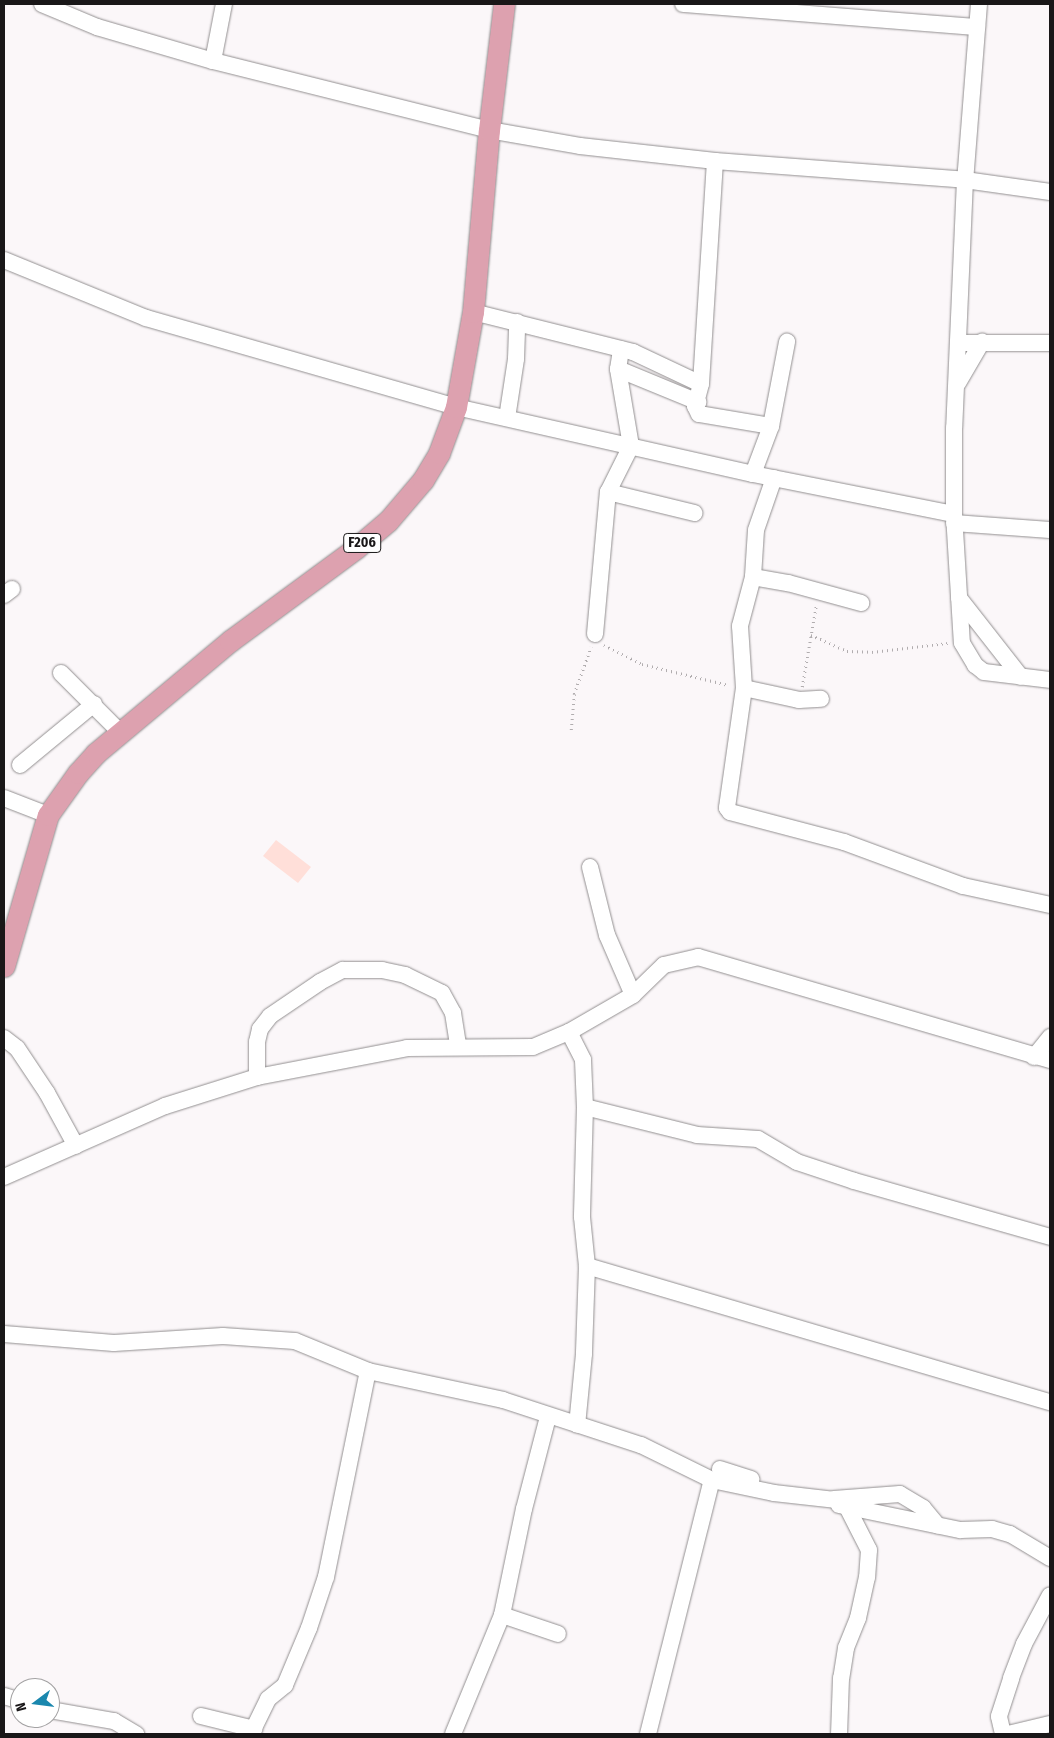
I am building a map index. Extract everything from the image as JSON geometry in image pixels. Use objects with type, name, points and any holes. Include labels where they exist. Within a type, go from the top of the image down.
[{"type":"main road","name":"F206","points":[[4,966],[48,815],[78,773],[121,733],[230,641],[356,548],[388,520],[423,480],[439,453],[456,407],[473,312],[488,130],[504,4]]},
{"type":"street","points":[[42,4],[97,27],[213,61],[488,130],[580,146],[715,161],[965,180],[1050,192]]},
{"type":"street","points":[[213,61],[224,4]]},
{"type":"street","points":[[683,4],[977,27]]},
{"type":"street","points":[[979,4],[965,180],[956,385],[954,518],[962,643],[975,665],[984,672],[1050,680]]},
{"type":"street","points":[[715,161],[701,384],[698,402],[695,406],[699,414],[771,426]]},
{"type":"street","points":[[4,260],[146,318],[456,407],[954,518],[1050,530]]},
{"type":"street","points":[[473,312],[621,349],[701,384]]},
{"type":"street","points":[[507,418],[516,359],[517,322]]},
{"type":"street","points":[[753,474],[771,426],[787,342]]},
{"type":"street","points":[[956,385],[982,342]]},
{"type":"street","points":[[959,343],[1050,343]]},
{"type":"street","points":[[595,634],[608,492],[632,446],[618,369],[621,349]]},
{"type":"street","points":[[618,369],[698,402]]},
{"type":"street","points":[[774,478],[756,530],[753,577],[740,626],[744,688],[739,742],[725,803],[730,812],[844,842],[963,886],[1050,906]]},
{"type":"street","points":[[608,492],[694,513]]},
{"type":"street","points":[[753,577],[788,583],[818,593],[861,603]]},
{"type":"street","points":[[959,598],[971,610],[982,631],[1021,677]]},
{"type":"street","points":[[960,621],[982,631]]},
{"type":"street","points":[[62,672],[121,733]]},
{"type":"street","points":[[744,688],[799,700],[821,699]]},
{"type":"street","points":[[20,766],[94,704]]},
{"type":"street","points":[[4,798],[48,815]]},
{"type":"street","points":[[590,867],[607,934],[632,995]]},
{"type":"street","points":[[4,1177],[165,1106],[257,1077],[407,1048],[458,1046],[500,1049],[532,1047],[569,1032],[632,995],[664,965],[698,957],[1042,1058],[1050,1037]]},
{"type":"street","points":[[257,1077],[257,1042],[260,1028],[270,1016],[320,982],[343,970],[382,970],[405,975],[442,993],[454,1013],[458,1046]]},
{"type":"street","points":[[569,1032],[583,1060],[585,1106],[582,1217],[587,1266],[584,1354],[577,1425]]},
{"type":"street","points":[[4,1038],[17,1048],[47,1093],[76,1146]]},
{"type":"street","points":[[585,1106],[698,1135],[758,1139],[797,1162],[854,1181],[1050,1237]]},
{"type":"street","points":[[587,1266],[1050,1402]]},
{"type":"street","points":[[4,1334],[114,1342],[223,1336],[276,1338],[324,1350],[368,1371],[494,1397],[548,1417],[641,1445],[716,1475],[774,1493],[844,1501],[845,1507],[869,1550],[867,1577],[858,1618],[846,1648],[841,1678],[839,1734]]},
{"type":"street","points":[[201,1716],[253,1732],[268,1699],[285,1685],[310,1628],[326,1577],[368,1371]]},
{"type":"street","points":[[453,1734],[502,1615],[524,1509],[548,1417]]},
{"type":"street","points":[[716,1475],[845,1507],[938,1526],[992,1529],[1010,1534],[1050,1558]]},
{"type":"street","points":[[648,1734],[716,1475]]},
{"type":"street","points":[[824,1501],[900,1494],[923,1508],[938,1526]]},
{"type":"street","points":[[1003,1734],[999,1716],[1011,1678],[1024,1644],[1050,1595]]},
{"type":"street","points":[[502,1615],[558,1634]]},
{"type":"street","points":[[60,1712],[114,1721],[136,1734]]},
{"type":"street","points":[[1008,1734],[1050,1724]]},
{"type":"path","points":[[799,700],[818,593]]},
{"type":"path","points":[[595,634],[605,646],[642,664],[744,688]]},
{"type":"path","points":[[571,730],[574,694],[595,634]]},
{"type":"path","points":[[811,636],[847,650],[872,652],[901,646],[962,643]]},
{"type":"shaded area","points":[[276,840],[311,867],[298,883],[263,856]]}]
